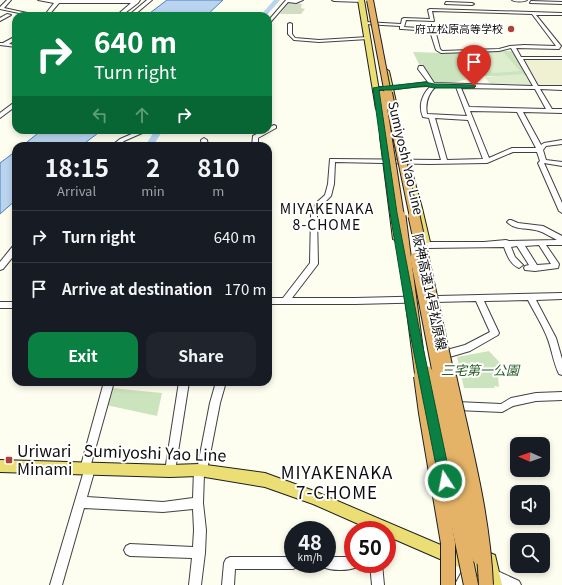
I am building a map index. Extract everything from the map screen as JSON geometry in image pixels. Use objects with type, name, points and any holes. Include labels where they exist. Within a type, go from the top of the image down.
[{"type":"highway","points":[[365,0],[398,145],[420,284],[490,582]]},
{"type":"highway","name":"阪神高速14号松原線","points":[[365,0],[410,284],[426,413],[448,543],[449,585]]},
{"type":"highway","points":[[410,284],[470,585]]},
{"type":"main road","name":"Sumiyoshi Yao Line","points":[[365,0],[368,38],[394,213],[409,300],[463,556],[466,585]]},
{"type":"main road","name":"Sumiyoshi Yao Line","points":[[365,0],[375,23],[404,161],[418,208],[426,245],[490,582]]},
{"type":"main road","name":"Sumiyoshi Yao Line","points":[[0,466],[87,469],[200,470],[243,476],[288,487],[359,521]]},
{"type":"main road","name":"Sumiyoshi Yao Line","points":[[396,535],[463,556],[490,582]]},
{"type":"street","points":[[0,9],[9,0]]},
{"type":"street","points":[[40,0],[138,1]]},
{"type":"street","points":[[135,12],[150,0]]},
{"type":"street","points":[[272,19],[288,0],[296,2],[301,0]]},
{"type":"street","points":[[334,0],[365,0]]},
{"type":"street","points":[[514,0],[525,0]]},
{"type":"street","points":[[49,12],[58,1]]},
{"type":"street","points":[[123,12],[138,1]]},
{"type":"street","points":[[445,1],[472,4]]},
{"type":"street","points":[[445,1],[449,10]]},
{"type":"street","points":[[532,2],[562,3]]},
{"type":"street","points":[[0,9],[8,15],[12,15]]},
{"type":"street","points":[[0,9],[17,12]]},
{"type":"street","points":[[402,25],[404,23],[404,19],[432,20],[430,10],[562,14]]},
{"type":"street","points":[[366,23],[402,25],[402,28],[433,31],[438,50],[442,52],[499,50],[513,47],[557,48],[559,46],[533,13]]},
{"type":"street","points":[[0,20],[8,15]]},
{"type":"street","points":[[290,24],[290,34],[294,39],[319,41],[368,38]]},
{"type":"street","points":[[3,44],[12,39]]},
{"type":"street","points":[[513,47],[550,111]]},
{"type":"street","points":[[519,58],[562,58]]},
{"type":"street","points":[[421,67],[431,85]]},
{"type":"street","points":[[376,88],[390,89],[419,85],[562,88]]},
{"type":"street","points":[[431,85],[424,99],[423,110],[425,116],[470,118]]},
{"type":"street","points":[[458,86],[487,161]]},
{"type":"street","points":[[0,116],[12,106]]},
{"type":"street","points":[[467,109],[562,111]]},
{"type":"street","points":[[519,110],[540,150],[543,162],[541,163],[562,211]]},
{"type":"street","points":[[432,117],[444,161]]},
{"type":"street","points":[[119,142],[136,134]]},
{"type":"street","points":[[255,142],[255,137],[261,134]]},
{"type":"street","points":[[540,150],[544,145],[562,144]]},
{"type":"street","points":[[286,301],[314,264],[314,215],[318,205],[328,196],[331,184],[332,160],[487,161],[512,150],[540,150]]},
{"type":"street","points":[[543,162],[562,164]]},
{"type":"street","points":[[511,222],[516,225],[540,228],[562,241]]},
{"type":"street","points":[[426,245],[562,241]]},
{"type":"street","points":[[519,243],[532,268],[555,266],[540,242]]},
{"type":"street","points":[[506,243],[509,252],[519,265]]},
{"type":"street","points":[[0,267],[12,253]]},
{"type":"street","points":[[530,296],[552,338],[562,371]]},
{"type":"street","points":[[272,301],[409,300],[562,296]]},
{"type":"street","points":[[446,354],[467,348],[495,332],[479,298]]},
{"type":"street","points":[[0,305],[12,305]]},
{"type":"street","points":[[56,585],[80,502],[108,386]]},
{"type":"street","points":[[170,470],[183,386]]},
{"type":"street","points":[[194,585],[199,553],[200,530],[198,503],[200,470],[220,386]]},
{"type":"street","points":[[457,406],[502,408],[511,402],[536,397],[562,396]]},
{"type":"street","points":[[80,502],[163,507],[198,503]]},
{"type":"street","points":[[130,550],[199,553]]},
{"type":"street","points":[[449,585],[463,556]]},
{"type":"street","points":[[228,585],[230,563],[284,563]]},
{"type":"street","points":[[377,573],[378,585]]},
{"type":"street","points":[[490,582],[515,585]]},
{"type":"green space","points":[[290,1],[302,4],[301,8],[305,9],[301,14],[280,14]]},
{"type":"green space","points":[[460,51],[511,51],[528,76],[478,76],[446,85],[432,85],[433,82],[419,64],[413,52],[444,53]]},
{"type":"green space","points":[[503,52],[520,71],[493,73],[477,54]]},
{"type":"green space","points":[[521,59],[562,59],[562,87],[537,86]]},
{"type":"green space","points":[[525,75],[531,84],[530,85],[490,84],[485,77]]},
{"type":"green space","name":"三宅第一公園","points":[[489,351],[503,366],[498,376],[499,387],[464,388],[457,357]]},
{"type":"green space","points":[[111,388],[162,393],[157,416],[106,405]]},
{"type":"water","points":[[167,0],[223,0],[210,12],[151,12]]},
{"type":"water","points":[[37,134],[97,134],[86,142],[27,142]]},
{"type":"water","points":[[12,154],[12,204],[0,214],[0,163]]},
{"type":"waterway","points":[[266,12],[277,0]]},
{"type":"waterway","points":[[152,142],[156,134]]},
{"type":"place","name":"府立松原高等学校","points":[[511,29]]},
{"type":"place","name":"Uriwari Minami","points":[[9,460]]},
{"type":"district","name":"MIYAKENAKA 8-CHOME","points":[[327,218]]},
{"type":"district","name":"MIYAKENAKA 7-CHOME","points":[[337,483]]},
{"type":"route","points":[[445,481],[414,328],[394,213],[376,88],[390,89],[425,84],[434,86],[474,86]]}]
